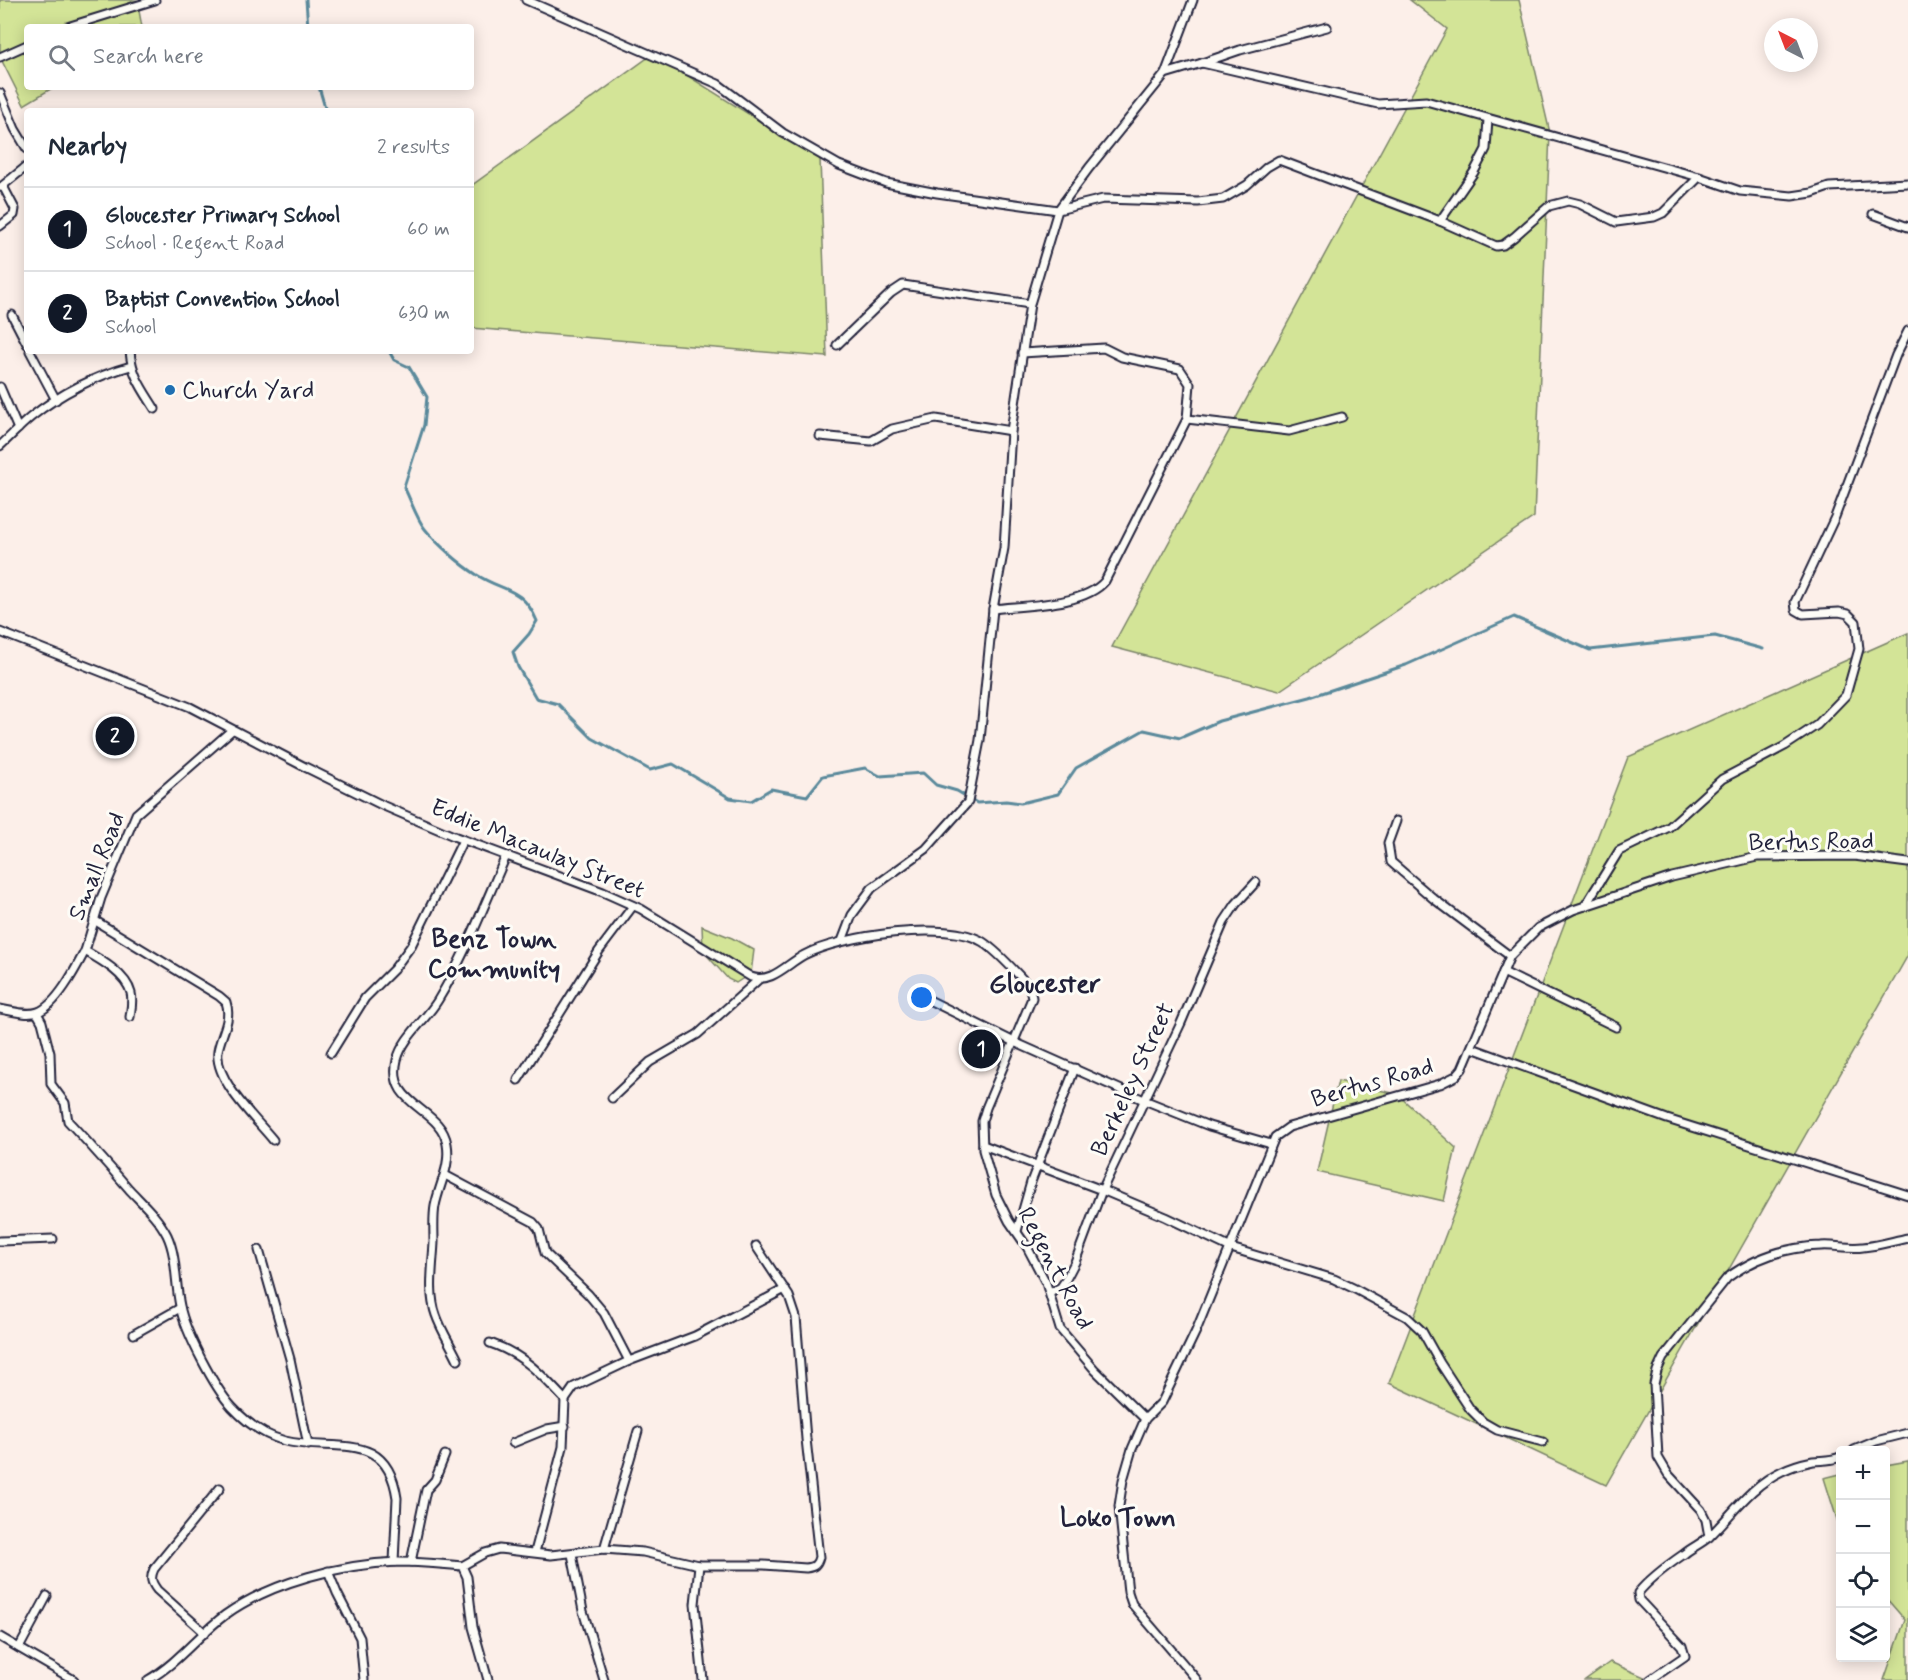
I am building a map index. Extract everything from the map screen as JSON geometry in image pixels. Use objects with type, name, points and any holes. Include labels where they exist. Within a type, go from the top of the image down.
[{"type":"street","points":[[77,24],[155,0]]},
{"type":"street","points":[[526,0],[718,84],[783,133],[839,165],[886,183],[937,193],[1058,210],[1103,199],[1198,202],[1223,199],[1247,185],[1267,167],[1279,160],[1440,221],[1496,246],[1503,245],[1549,206],[1568,201],[1580,204],[1616,222],[1654,217],[1663,213],[1699,177]]},
{"type":"street","points":[[842,941],[852,915],[872,888],[926,849],[968,802],[980,740],[993,609],[1005,548],[1011,431],[1030,304],[1058,210],[1165,74],[1193,0]]},
{"type":"street","points":[[1165,74],[1240,50],[1328,27]]},
{"type":"street","points":[[0,57],[24,46]]},
{"type":"street","points":[[1202,63],[1378,104],[1426,101],[1699,177],[1740,191],[1792,196],[1812,193],[1829,187],[1908,183]]},
{"type":"street","points":[[0,93],[24,144]]},
{"type":"street","points":[[1440,221],[1474,172],[1486,149],[1488,119]]},
{"type":"street","points":[[0,226],[14,215],[15,209],[2,187],[24,169]]},
{"type":"street","points":[[1873,214],[1908,227]]},
{"type":"street","points":[[837,345],[891,293],[903,285],[1030,304]]},
{"type":"street","points":[[12,315],[24,338]]},
{"type":"street","points":[[1585,906],[1619,851],[1669,828],[1722,779],[1785,746],[1817,725],[1846,695],[1859,649],[1856,622],[1848,614],[1839,612],[1803,614],[1796,610],[1795,602],[1835,517],[1896,355],[1908,331]]},
{"type":"street","points":[[993,609],[1080,598],[1097,590],[1105,581],[1187,419],[1190,384],[1180,369],[1122,357],[1104,348],[1022,353]]},
{"type":"street","points":[[32,354],[56,400]]},
{"type":"street","points":[[130,354],[135,378],[155,408]]},
{"type":"street","points":[[0,446],[56,400],[95,378],[131,366]]},
{"type":"street","points":[[0,387],[18,429]]},
{"type":"street","points":[[1187,419],[1289,431],[1342,417]]},
{"type":"street","points":[[820,436],[871,441],[892,429],[936,419],[1011,431]]},
{"type":"street","name":"Eddie Macaulay Street","points":[[0,632],[190,707],[384,806],[463,840],[603,892],[633,906],[758,980]]},
{"type":"street","name":"Small Road","points":[[37,1012],[66,985],[85,951],[105,888],[136,814],[232,730]]},
{"type":"street","points":[[1396,820],[1388,843],[1391,862],[1434,899],[1510,956]]},
{"type":"street","points":[[331,1053],[365,998],[394,969],[411,946],[463,840]]},
{"type":"street","points":[[458,1360],[436,1315],[433,1299],[435,1207],[445,1174],[447,1142],[435,1122],[405,1097],[399,1088],[396,1068],[401,1050],[434,1007],[444,989],[506,856]]},
{"type":"street","name":"Bertus Road","points":[[1144,1419],[1162,1402],[1196,1332],[1271,1144],[1281,1131],[1288,1127],[1449,1081],[1462,1069],[1510,956],[1538,928],[1585,906],[1672,877],[1756,857],[1854,856],[1908,863]]},
{"type":"street","name":"Berkeley Street","points":[[1050,1293],[1061,1287],[1069,1275],[1102,1190],[1181,1023],[1224,922],[1236,904],[1256,882]]},
{"type":"street","points":[[518,1080],[599,951],[633,906]]},
{"type":"street","points":[[94,920],[226,1002],[228,1017],[218,1052],[219,1068],[225,1081],[273,1140]]},
{"type":"street","points":[[612,1098],[650,1062],[698,1034],[758,980],[769,977],[794,960],[813,951],[842,941],[886,934],[947,932],[970,936],[983,942],[1030,987],[1032,993],[1014,1042]]},
{"type":"street","name":"Small Road","points":[[85,951],[108,965],[125,982],[132,999],[130,1017]]},
{"type":"street","points":[[1503,972],[1616,1027]]},
{"type":"street","points":[[922,997],[1014,1042],[1144,1100],[1209,1126],[1271,1144]]},
{"type":"street","points":[[0,1009],[24,1013],[37,1012],[50,1053],[51,1084],[65,1103],[68,1121],[155,1217],[168,1237],[180,1308],[191,1338],[220,1392],[231,1406],[254,1426],[270,1436],[309,1445],[357,1448],[378,1457],[386,1465],[397,1498],[394,1562]]},
{"type":"street","name":"Regent Road","points":[[1014,1042],[982,1121],[983,1145],[996,1195],[1009,1221],[1027,1247],[1050,1293],[1054,1316],[1060,1329],[1095,1370],[1144,1419]]},
{"type":"street","points":[[1472,1048],[1667,1119],[1908,1195]]},
{"type":"street","points":[[1017,1231],[1038,1165],[1075,1068]]},
{"type":"street","points":[[983,1145],[1102,1190],[1231,1248],[1334,1279],[1355,1288],[1407,1317],[1422,1331],[1470,1409],[1483,1422],[1497,1430],[1543,1442]]},
{"type":"street","points":[[445,1174],[533,1222],[539,1229],[544,1253],[588,1294],[604,1313],[629,1361]]},
{"type":"street","points":[[1709,1537],[1701,1510],[1668,1474],[1658,1457],[1654,1384],[1663,1358],[1726,1278],[1759,1259],[1784,1251],[1821,1246],[1863,1247],[1908,1238]]},
{"type":"street","points":[[0,1241],[53,1239]]},
{"type":"street","points":[[148,1680],[173,1663],[227,1614],[273,1590],[328,1571],[394,1562],[462,1566],[485,1553],[499,1550],[551,1555],[604,1549],[643,1552],[699,1565],[812,1568],[818,1563],[819,1557],[796,1317],[789,1296],[756,1246]]},
{"type":"street","points":[[259,1250],[290,1359],[309,1445]]},
{"type":"street","points":[[535,1552],[563,1447],[565,1400],[574,1388],[629,1361],[695,1336],[785,1289]]},
{"type":"street","points":[[134,1334],[180,1308]]},
{"type":"street","points":[[490,1343],[503,1347],[535,1367],[565,1400]]},
{"type":"street","points":[[1144,1419],[1132,1449],[1120,1499],[1128,1592],[1138,1612],[1197,1680]]},
{"type":"street","points":[[513,1443],[547,1429],[565,1426]]},
{"type":"street","points":[[604,1549],[638,1431]]},
{"type":"street","points":[[1864,1446],[1908,1433]]},
{"type":"street","points":[[411,1562],[426,1490],[435,1480],[445,1455]]},
{"type":"street","points":[[1650,1680],[1685,1656],[1682,1646],[1639,1600],[1638,1593],[1683,1554],[1709,1537],[1749,1495],[1774,1475],[1797,1465],[1836,1458]]},
{"type":"street","points":[[204,1633],[156,1590],[151,1576],[154,1569],[220,1488]]},
{"type":"street","points":[[572,1554],[583,1611],[604,1680]]},
{"type":"street","points":[[699,1565],[695,1604],[703,1680]]},
{"type":"street","points":[[462,1566],[467,1577],[473,1627],[488,1680]]},
{"type":"street","points":[[328,1571],[360,1638],[364,1680]]},
{"type":"street","points":[[20,1648],[47,1596]]},
{"type":"street","points":[[0,1637],[74,1680]]},
{"type":"green space","points":[[0,0],[137,0],[141,24],[24,24],[24,90],[49,90],[24,105],[0,57]]},
{"type":"green space","points":[[1410,0],[1519,0],[1550,133],[1534,517],[1279,691],[1112,647],[1447,29]]},
{"type":"green space","points":[[653,54],[820,159],[827,357],[474,328],[474,184]]},
{"type":"green space","points":[[1908,633],[1908,955],[1606,1485],[1389,1383],[1628,757]]},
{"type":"green space","points":[[702,926],[754,950],[751,973],[736,983],[728,979],[703,951]]},
{"type":"green space","points":[[1338,1081],[1397,1094],[1456,1148],[1444,1201],[1317,1172]]},
{"type":"green space","points":[[1908,1461],[1908,1680],[1884,1680],[1905,1620],[1890,1603],[1890,1464]]},
{"type":"green space","points":[[1836,1475],[1836,1516],[1824,1478]]},
{"type":"green space","points":[[1610,1662],[1651,1680],[1585,1680]]},
{"type":"waterway","points":[[306,0],[308,24]]},
{"type":"waterway","points":[[320,90],[325,108]]},
{"type":"waterway","points":[[391,354],[394,360],[409,367],[427,397],[424,425],[404,487],[422,525],[442,547],[477,575],[511,591],[525,601],[531,610],[537,621],[513,652],[518,667],[536,698],[558,704],[592,738],[650,770],[673,764],[730,798],[751,801],[771,789],[807,796],[823,776],[865,768],[880,776],[923,773],[936,785],[957,791],[977,803],[1006,801],[1021,803],[1058,794],[1076,768],[1144,730],[1180,738],[1219,721],[1310,697],[1406,665],[1514,617],[1590,650],[1715,636],[1763,649]]},
{"type":"place","name":"Church Yard","points":[[170,390]]},
{"type":"place","name":"Baptist Convention School","points":[[115,736]]},
{"type":"place","name":"Gloucester Primary School","points":[[981,1049]]},
{"type":"district","name":"Benz Town Community","points":[[494,953]]},
{"type":"district","name":"Gloucester","points":[[1045,983]]},
{"type":"district","name":"Loko Town","points":[[1118,1517]]}]
